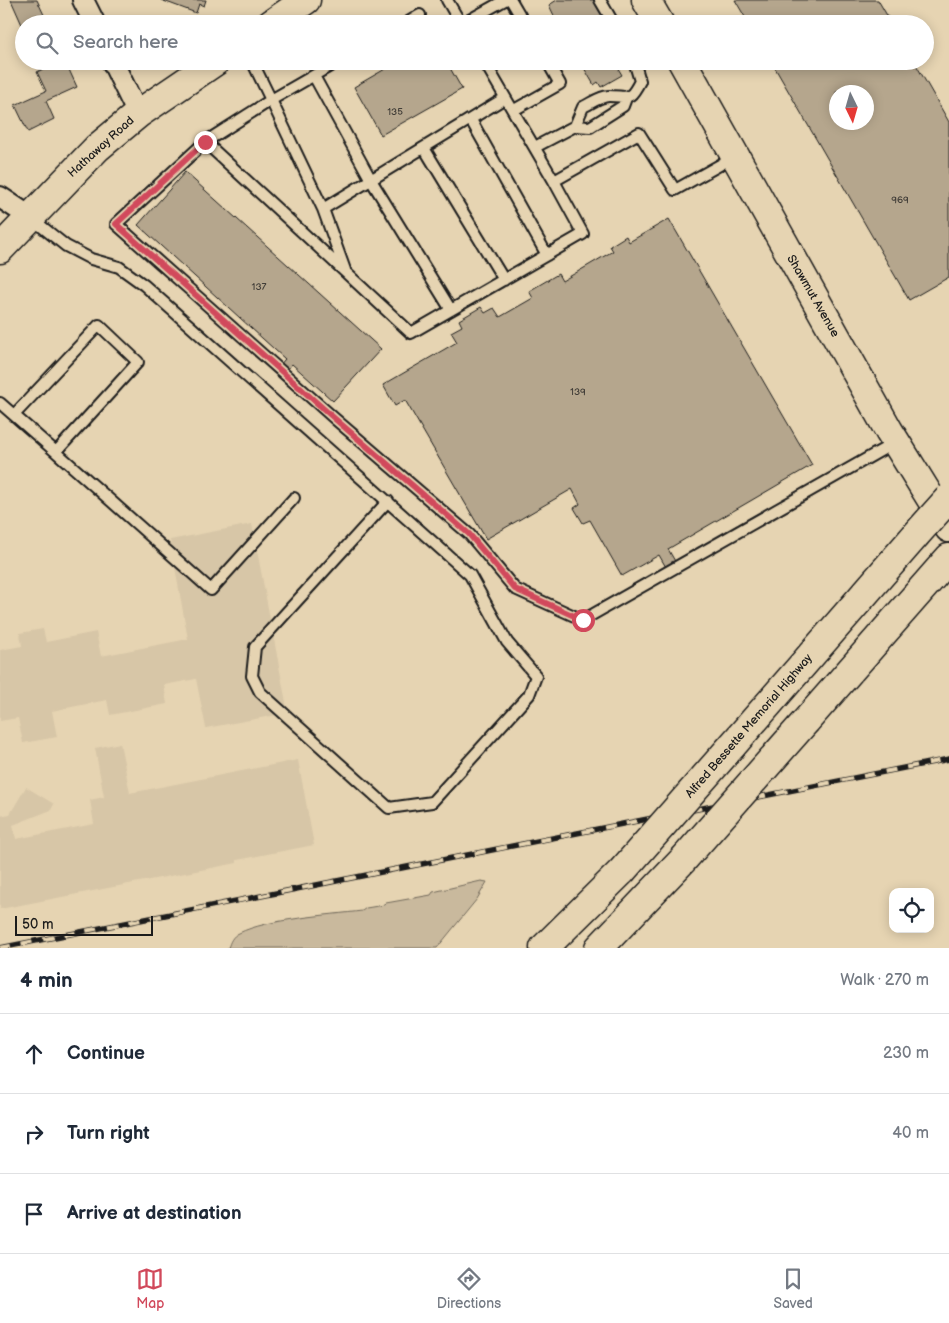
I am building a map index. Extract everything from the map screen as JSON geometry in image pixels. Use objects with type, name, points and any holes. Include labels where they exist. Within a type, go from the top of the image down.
[{"type":"main road","points":[[284,15],[306,0]]},
{"type":"main road","points":[[646,0],[655,15]]},
{"type":"main road","name":"Hathaway Road","points":[[0,249],[97,148],[138,114],[203,70]]},
{"type":"main road","name":"Shawmut Avenue","points":[[687,70],[896,442],[949,528]]},
{"type":"main road","name":"Alfred Bessette Memorial Highway","points":[[544,948],[622,871],[949,498]]},
{"type":"main road","points":[[599,948],[683,860],[942,567]]},
{"type":"street","points":[[83,0],[90,15]]},
{"type":"street","points":[[116,70],[138,114]]},
{"type":"street","points":[[0,197],[30,217]]},
{"type":"lane","points":[[448,0],[457,15]]},
{"type":"lane","points":[[478,15],[504,0],[517,15]]},
{"type":"lane","points":[[600,0],[609,15]]},
{"type":"lane","points":[[256,70],[324,209],[346,273]]},
{"type":"lane","points":[[324,70],[271,100],[205,142],[116,224],[335,419],[469,534],[515,589],[583,620],[896,442]]},
{"type":"lane","points":[[205,142],[412,334],[583,234],[514,110],[489,70]]},
{"type":"lane","points":[[514,110],[560,84],[552,70]]},
{"type":"lane","points":[[575,126],[582,107],[607,96],[626,98],[634,94],[640,81],[637,70]]},
{"type":"lane","points":[[314,76],[371,180],[451,310]]},
{"type":"lane","points":[[324,209],[505,98]]},
{"type":"lane","points":[[535,147],[575,126],[590,126],[623,106],[626,98]]},
{"type":"lane","points":[[471,120],[547,255]]},
{"type":"lane","points":[[554,181],[639,134],[675,190],[735,156]]},
{"type":"lane","points":[[424,148],[504,280]]},
{"type":"lane","points":[[30,217],[66,246],[91,259],[119,267],[144,285],[388,501],[470,575],[507,642],[536,676],[529,695],[432,802],[389,808],[260,692],[252,676],[255,647],[388,501]]},
{"type":"lane","points":[[14,415],[99,325],[138,362],[56,452]]},
{"type":"lane","points":[[0,403],[211,590],[294,498]]},
{"type":"shaded area","points":[[252,524],[288,713],[206,728],[196,679],[164,685],[167,704],[110,715],[107,700],[52,711],[57,737],[23,743],[18,718],[0,721],[0,650],[22,646],[20,633],[43,629],[46,642],[96,632],[101,656],[188,639],[170,540]]},
{"type":"shaded area","points":[[120,743],[130,793],[298,760],[314,845],[237,860],[237,863],[0,909],[0,816],[10,814],[26,787],[54,804],[51,810],[13,825],[16,839],[94,824],[90,800],[104,797],[95,748]]},
{"type":"shaded area","points":[[481,881],[487,882],[477,899],[437,948],[228,948],[232,939],[237,934],[265,924],[362,911],[366,908],[431,895],[433,892]]},
{"type":"building","points":[[11,0],[37,0],[44,15],[18,15]]},
{"type":"building","points":[[161,0],[206,0],[204,6],[199,4],[196,13]]},
{"type":"building","points":[[557,0],[596,0],[605,15],[554,15],[549,5]]},
{"type":"building","points":[[735,0],[878,0],[887,15],[744,15]]},
{"type":"building","points":[[41,70],[69,70],[77,87],[46,101],[54,119],[28,132],[15,105],[46,91],[37,72]]},
{"type":"building","points":[[383,70],[451,70],[462,89],[381,135],[354,87]]},
{"type":"building","points":[[585,70],[619,70],[622,75],[601,87],[598,82],[594,85]]},
{"type":"building","points":[[776,70],[919,70],[949,122],[949,277],[909,300]]},
{"type":"building","points":[[185,172],[381,349],[333,401],[292,364],[284,373],[278,367],[285,359],[138,225]]},
{"type":"building","points":[[669,219],[812,465],[668,549],[676,563],[667,569],[659,555],[622,576],[590,520],[583,523],[574,508],[580,504],[572,489],[486,539],[405,400],[395,406],[383,385],[457,342],[451,332],[462,326],[459,320],[481,307],[485,313],[494,308],[500,317],[533,298],[529,291],[558,274],[562,281],[613,251],[610,246],[626,236],[629,242]]},
{"type":"railway","points":[[0,948],[949,759]]},
{"type":"route","points":[[205,142],[116,224],[335,419],[469,534],[515,589],[583,620]]}]
